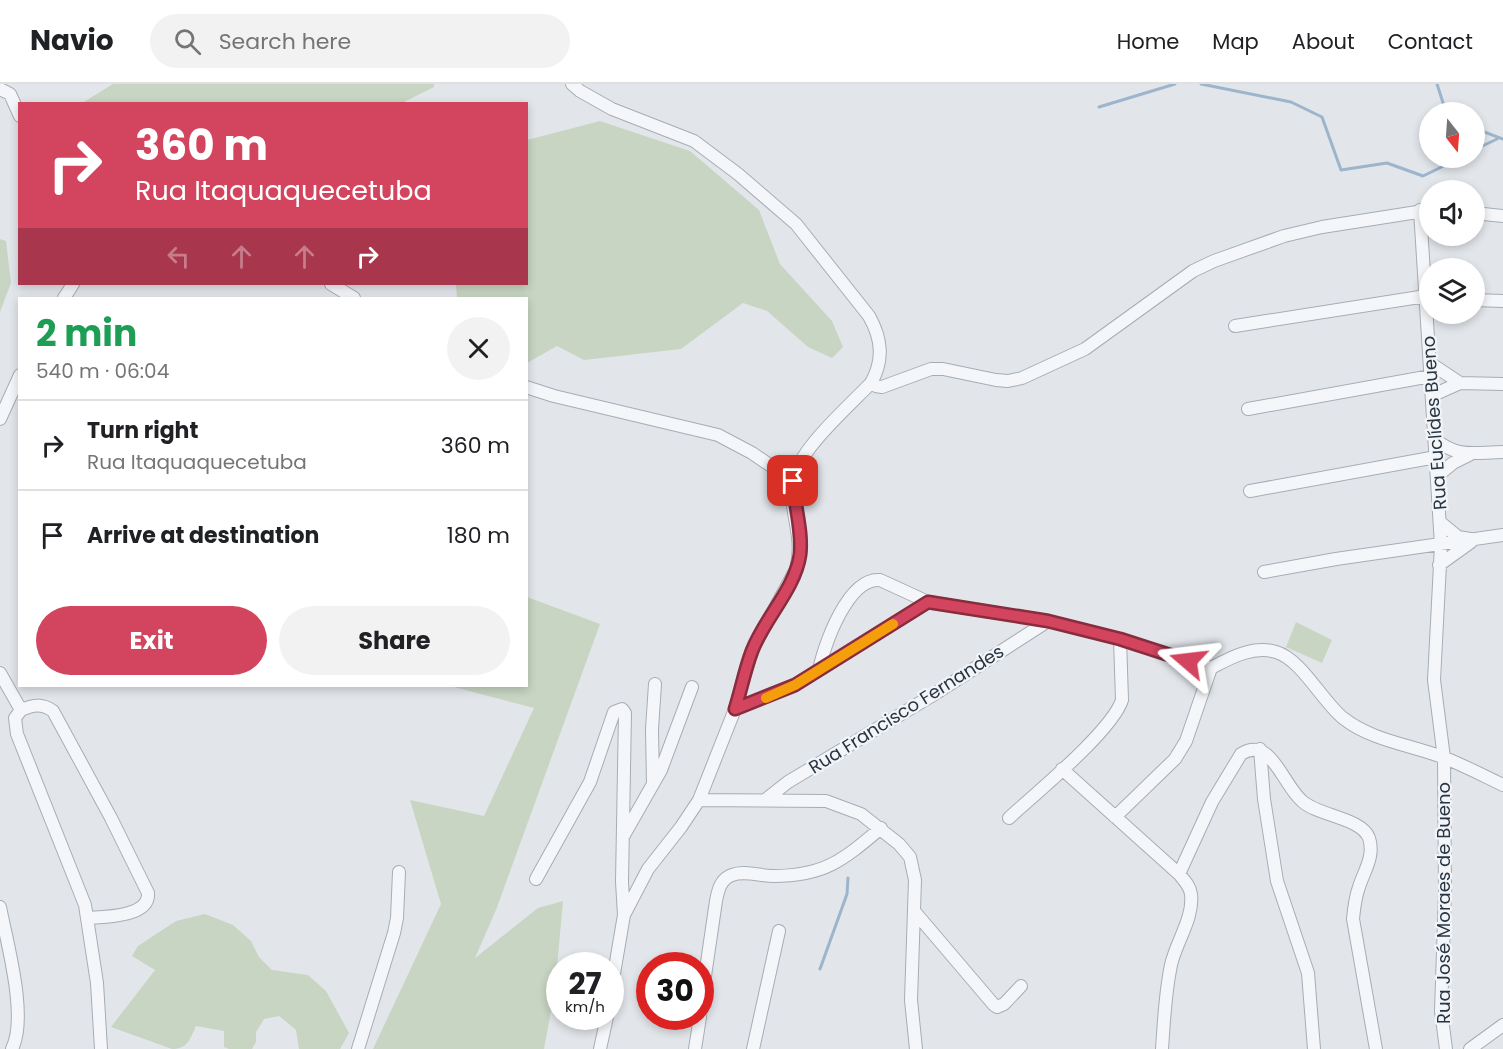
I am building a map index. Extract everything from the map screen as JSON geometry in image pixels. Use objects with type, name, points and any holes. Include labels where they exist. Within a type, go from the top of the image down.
[{"type":"street","points":[[579,86],[626,116],[694,141],[738,174],[796,224],[853,294],[876,328],[880,358],[876,375],[871,383],[823,432],[805,456],[793,481],[800,555],[788,587],[752,650],[735,709],[699,800],[648,869],[624,915]]},
{"type":"street","points":[[0,89],[10,94],[18,112]]},
{"type":"street","points":[[871,383],[882,387],[932,369],[943,369],[996,380],[1008,381],[1022,378],[1085,349],[1193,271],[1214,261],[1284,236],[1312,229],[1419,211]]},
{"type":"street","points":[[1485,214],[1503,216]]},
{"type":"street","points":[[333,285],[352,297]]},
{"type":"street","points":[[1234,326],[1419,289]]},
{"type":"street","points":[[1485,300],[1503,301]]},
{"type":"street","name":"Rua Euclídes Bueno","points":[[1429,324],[1441,545],[1434,680],[1444,758]]},
{"type":"street","points":[[1430,363],[1460,383]]},
{"type":"street","points":[[1248,409],[1431,376]]},
{"type":"street","points":[[0,419],[18,379]]},
{"type":"street","points":[[1432,395],[1460,383],[1503,384]]},
{"type":"street","points":[[528,388],[554,396],[718,435],[752,453],[793,481]]},
{"type":"street","points":[[1435,439],[1449,449],[1469,454],[1503,452]]},
{"type":"street","points":[[1437,476],[1469,454]]},
{"type":"street","points":[[1250,491],[1436,457]]},
{"type":"street","points":[[1440,523],[1458,537],[1474,540]]},
{"type":"street","points":[[1264,572],[1336,559],[1503,535]]},
{"type":"street","points":[[1440,565],[1474,540]]},
{"type":"street","points":[[819,670],[823,650],[831,631],[848,602],[866,582],[880,580],[928,602],[1048,621],[1120,639],[1211,668],[1242,653],[1276,652],[1298,666],[1331,708],[1346,720],[1390,741],[1444,758],[1503,785]]},
{"type":"street","points":[[735,709],[795,685],[928,602]]},
{"type":"street","name":"Rua Francisco Fernandes","points":[[765,800],[788,782],[1048,621]]},
{"type":"street","points":[[1009,818],[1104,728],[1119,708],[1122,700],[1120,639]]},
{"type":"street","points":[[1115,817],[1175,759],[1186,741],[1211,668]]},
{"type":"street","points":[[0,673],[21,710]]},
{"type":"street","points":[[653,785],[652,729],[655,684]]},
{"type":"street","points":[[624,837],[661,771],[692,687]]},
{"type":"street","points":[[87,918],[125,915],[146,905],[149,900],[148,893],[111,818],[53,711],[38,705],[21,710],[15,718],[16,734],[82,893],[97,982],[101,1049]]},
{"type":"street","points":[[536,879],[590,782],[614,712],[620,709],[625,713],[622,867],[624,915],[618,952]]},
{"type":"street","points":[[1179,874],[1212,802],[1241,754],[1248,749],[1260,748],[1274,761],[1288,786],[1303,802],[1326,815],[1355,824],[1364,830],[1369,837],[1370,858],[1354,902],[1353,919],[1376,1049]]},
{"type":"street","points":[[1260,748],[1264,800],[1277,881],[1308,973],[1314,1049]]},
{"type":"street","name":"Rua José Moraes de Bueno","points":[[1444,758],[1445,892],[1441,1011],[1446,1049]]},
{"type":"street","points":[[1062,769],[1179,874],[1189,887],[1191,904],[1172,963],[1167,989],[1162,1049]]},
{"type":"street","points":[[699,800],[826,801],[861,814],[899,844],[910,857],[915,880],[911,1000],[916,1049]]},
{"type":"street","points":[[709,952],[718,887],[730,875],[740,873],[793,876],[833,866],[881,828]]},
{"type":"street","points":[[622,867],[648,869]]},
{"type":"street","points":[[358,1049],[394,933],[398,909],[399,872]]},
{"type":"street","points":[[0,908],[15,983],[19,1020],[18,1033],[12,1049]]},
{"type":"street","points":[[914,911],[994,1005],[997,1007],[1004,1004],[1021,986]]},
{"type":"street","points":[[753,1049],[778,931]]},
{"type":"street","points":[[1470,1049],[1503,1025]]},
{"type":"street","points":[[600,1049],[604,1030]]},
{"type":"street","points":[[695,1049],[697,1030]]},
{"type":"green space","points":[[113,84],[434,84],[434,87],[404,102],[84,102]]},
{"type":"green space","points":[[600,121],[690,151],[759,210],[780,264],[832,321],[843,347],[832,358],[808,347],[767,311],[743,303],[681,349],[584,360],[557,346],[528,362],[528,297],[457,297],[456,285],[528,285],[528,140]]},
{"type":"green space","points":[[0,239],[6,241],[11,283],[0,312]]},
{"type":"green space","points":[[528,597],[600,624],[496,910],[475,958],[538,908],[563,901],[558,952],[546,952],[547,1030],[544,1049],[373,1049],[441,904],[410,800],[484,816],[534,708],[454,687],[528,687]]},
{"type":"green space","points":[[1296,622],[1332,640],[1322,663],[1286,647]]},
{"type":"green space","points":[[205,914],[233,925],[251,941],[259,957],[272,970],[308,975],[326,991],[349,1033],[340,1049],[299,1049],[296,1030],[279,1016],[264,1019],[256,1032],[256,1042],[252,1049],[224,1047],[224,1031],[196,1026],[190,1039],[177,1049],[111,1027],[155,970],[132,956],[138,946],[176,921]]},
{"type":"waterway","points":[[1099,107],[1175,84]]},
{"type":"waterway","points":[[1201,84],[1291,102],[1322,117],[1341,170],[1387,163],[1423,176],[1439,168]]},
{"type":"waterway","points":[[1437,84],[1443,102]]},
{"type":"waterway","points":[[1485,132],[1503,139]]},
{"type":"waterway","points":[[1485,145],[1497,139]]},
{"type":"waterway","points":[[820,969],[847,894],[848,878]]},
{"type":"slow traffic","points":[[766,698],[795,685],[893,624]]},
{"type":"route","points":[[793,481],[800,555],[788,587],[752,650],[735,709],[795,685],[928,602],[1048,621],[1120,639],[1188,661]]}]
